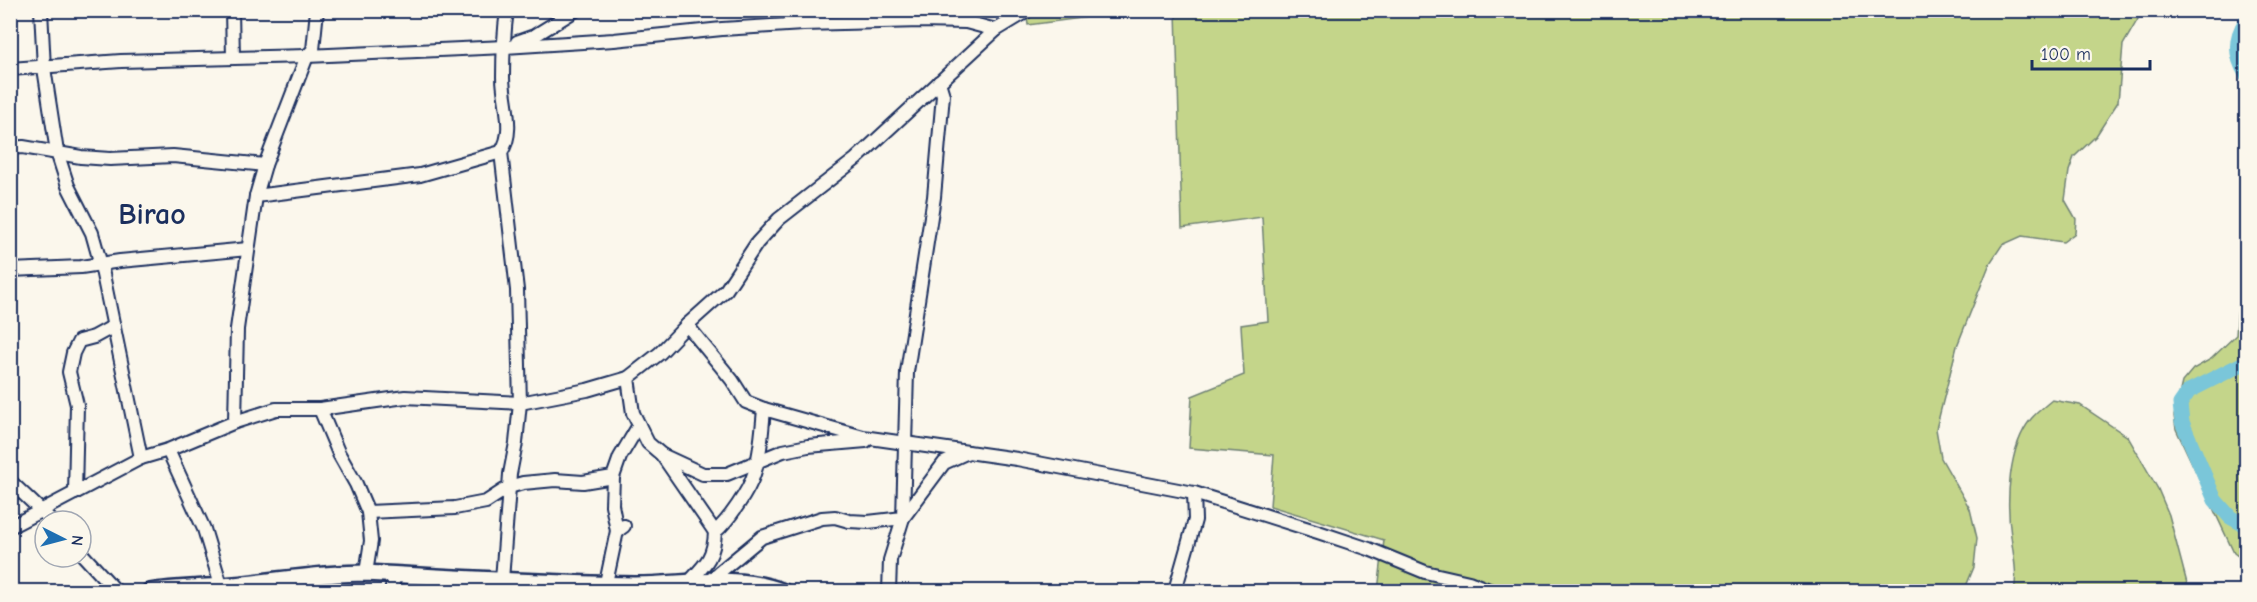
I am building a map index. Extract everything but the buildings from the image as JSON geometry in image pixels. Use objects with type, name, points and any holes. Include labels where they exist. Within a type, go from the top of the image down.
[{"type":"main road","points":[[149,591],[178,587],[222,589],[324,573],[606,583],[637,588],[710,580],[743,581],[784,591]]},
{"type":"street","points":[[41,10],[44,68],[57,152],[69,186],[92,233],[101,265],[141,458]]},
{"type":"street","points":[[232,10],[233,58]]},
{"type":"street","points":[[235,422],[237,329],[256,196],[265,165],[307,56],[313,50],[317,10]]},
{"type":"street","points":[[256,196],[420,176],[501,152],[507,144],[508,130],[503,78],[507,10]]},
{"type":"street","points":[[505,47],[534,36],[576,10]]},
{"type":"street","points":[[46,509],[141,458],[276,409],[320,409],[405,397],[520,403],[587,390],[628,378],[660,353],[726,290],[757,243],[779,219],[856,159],[996,30],[1029,10]]},
{"type":"street","points":[[10,69],[121,61],[505,47],[614,40],[722,28],[892,21],[966,22],[996,30]]},
{"type":"street","points":[[889,591],[890,560],[903,518],[907,372],[934,197],[943,95],[939,82]]},
{"type":"street","points":[[10,148],[23,147],[81,157],[110,159],[173,156],[265,165]]},
{"type":"street","points":[[501,152],[517,290],[520,403],[509,487],[502,579]]},
{"type":"street","points":[[10,270],[101,265],[120,261],[248,249]]},
{"type":"street","points":[[687,325],[732,380],[746,402],[764,409],[876,439],[970,452],[1194,493],[1318,531],[1425,572],[1469,582],[1494,591]]},
{"type":"street","points":[[75,493],[77,405],[69,372],[73,353],[79,342],[114,326]]},
{"type":"street","points":[[628,378],[633,413],[648,442],[662,455],[715,532],[714,549],[706,564],[689,582]]},
{"type":"street","points":[[320,409],[368,512],[371,541],[366,573]]},
{"type":"street","points":[[715,532],[726,522],[754,475],[762,438],[764,409]]},
{"type":"street","points":[[606,583],[620,528],[612,505],[613,477],[620,457],[639,425]]},
{"type":"street","points":[[662,455],[703,474],[727,474],[783,451],[876,439]]},
{"type":"street","points":[[168,450],[204,529],[222,589]]},
{"type":"street","points":[[710,580],[762,537],[822,518],[868,522],[903,518],[944,463],[970,452]]},
{"type":"street","points":[[368,512],[455,508],[486,502],[509,487],[523,483],[555,480],[583,482],[613,477]]},
{"type":"street","points":[[10,481],[40,509]]},
{"type":"street","points":[[1177,591],[1176,587],[1195,520],[1194,493]]},
{"type":"street","points":[[10,527],[33,516]]},
{"type":"street","points":[[93,566],[117,591]]},
{"type":"street","points":[[392,591],[395,574]]},
{"type":"green space","points":[[1026,10],[1136,11],[1028,25]]},
{"type":"green space","points":[[1176,11],[2135,11],[2138,19],[2123,45],[2118,102],[2096,136],[2074,157],[2069,171],[2065,200],[2076,219],[2075,233],[2063,242],[2022,236],[2002,245],[1990,263],[1957,346],[1936,429],[1941,458],[1970,509],[1977,538],[1974,567],[1964,591],[1378,591],[1384,540],[1270,506],[1274,455],[1189,448],[1192,396],[1244,375],[1241,325],[1268,321],[1262,217],[1182,228]]},
{"type":"green space","points":[[2246,287],[2246,562],[2234,553],[2176,429],[2174,416],[2182,382],[2193,369],[2211,359],[2236,335],[2238,307]]},
{"type":"green space","points":[[2052,400],[2080,405],[2128,437],[2158,489],[2169,515],[2189,591],[2014,591],[2015,570],[2009,522],[2009,491],[2013,459],[2023,431],[2033,416]]},
{"type":"waterway","points":[[2246,21],[2239,34],[2237,48],[2246,74]]},
{"type":"waterway","points":[[2246,362],[2189,391],[2180,404],[2182,422],[2215,500],[2230,517],[2246,526]]},
{"type":"district","name":"Birao","points":[[152,214]]}]
